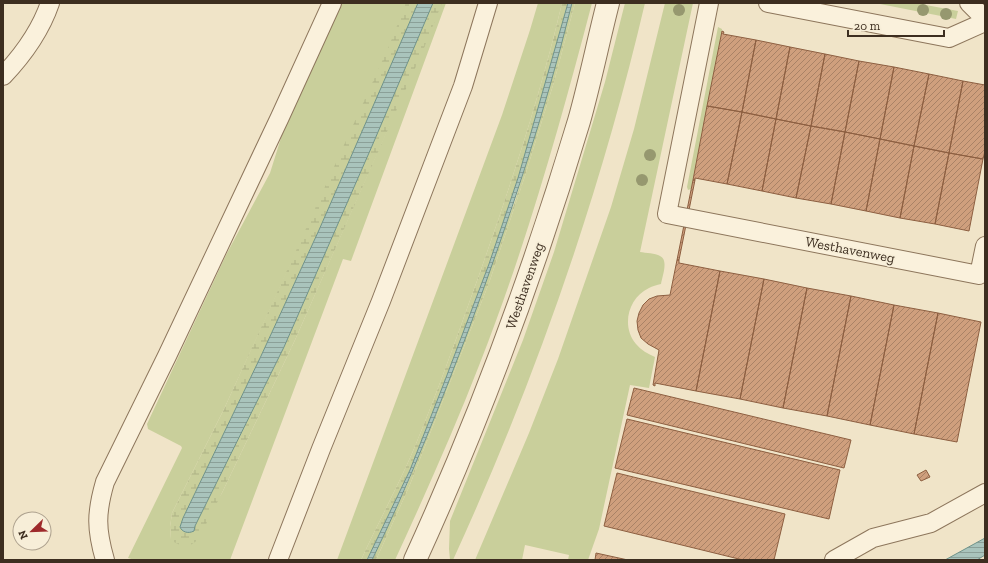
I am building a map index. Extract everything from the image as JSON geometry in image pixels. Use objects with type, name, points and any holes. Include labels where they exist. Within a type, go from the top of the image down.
[{"type":"street","name":"Westhavenweg","points":[[414,560],[478,412],[521,299],[579,119],[608,3]]},
{"type":"lane","points":[[3,76],[17,62],[29,46],[40,28],[50,3]]},
{"type":"lane","points":[[105,560],[100,540],[98,515],[100,498],[105,482],[160,370],[332,3]]},
{"type":"lane","points":[[278,560],[384,294],[460,93],[488,3]]},
{"type":"lane","name":"Westhavenweg","points":[[709,3],[666,214],[979,275],[985,246]]},
{"type":"lane","points":[[768,3],[950,38],[985,20],[969,3]]},
{"type":"lane","points":[[834,560],[873,538],[931,523],[985,493]]},
{"type":"green space","points":[[338,3],[418,3],[371,112],[364,104],[224,409],[172,513],[170,527],[171,539],[221,495],[295,340],[389,126],[433,3],[446,3],[351,261],[343,259],[230,560],[135,560],[128,558],[182,448],[181,446],[148,429],[147,424],[226,255],[270,173],[286,122]]},
{"type":"green space","points":[[406,3],[418,3],[319,230],[261,356],[183,518],[182,530],[187,533],[194,530],[284,347],[433,3],[442,3],[424,48],[295,340],[221,495],[198,540],[189,546],[180,545],[171,539],[170,527],[172,513],[224,409],[389,46]]},
{"type":"green space","points":[[538,3],[562,3],[524,142],[455,343],[413,451],[361,560],[337,560],[502,115]]},
{"type":"green space","points":[[562,3],[568,3],[564,21],[518,178],[489,264],[410,470],[367,560],[361,560],[413,451],[455,343],[524,142]]},
{"type":"green space","points":[[572,3],[575,3],[554,82],[524,179],[489,283],[409,487],[376,560],[372,560],[407,485],[435,417],[515,201],[545,103]]},
{"type":"green space","points":[[575,3],[592,3],[541,185],[497,319],[450,438],[395,560],[376,560],[409,487],[489,283],[524,179],[554,82]]},
{"type":"green space","points":[[625,3],[645,3],[608,146],[563,286],[538,356],[483,493],[453,560],[450,560],[450,521],[523,340],[554,252],[605,82]]},
{"type":"green space","points":[[665,3],[693,3],[640,252],[660,256],[663,258],[665,265],[661,284],[650,287],[636,298],[629,313],[628,321],[631,337],[636,344],[645,352],[655,357],[649,388],[630,385],[599,529],[588,560],[568,560],[569,555],[525,545],[522,560],[475,560],[529,433],[558,359],[611,207],[634,129]]},
{"type":"green space","points":[[875,3],[915,3],[958,11],[956,19]]},
{"type":"green space","points":[[718,27],[722,29],[722,31],[693,180],[691,189],[688,190],[687,187]]},
{"type":"water","points":[[418,3],[433,3],[284,347],[195,526],[194,531],[184,531],[180,527],[183,518],[261,356],[319,230]]},
{"type":"water","points":[[568,3],[572,3],[526,166],[470,326],[424,444],[386,531],[372,560],[367,560],[410,470],[489,264],[518,178]]},
{"type":"water","points":[[985,538],[985,555],[977,560],[945,560]]},
{"type":"building","points":[[722,31],[724,32],[723,34],[756,40],[742,112],[707,106]]},
{"type":"building","points":[[756,40],[790,47],[776,119],[742,112]]},
{"type":"building","points":[[790,47],[825,54],[811,126],[776,119]]},
{"type":"building","points":[[825,54],[859,61],[845,132],[811,126]]},
{"type":"building","points":[[859,61],[894,67],[880,139],[845,132]]},
{"type":"building","points":[[894,67],[929,74],[914,146],[880,139]]},
{"type":"building","points":[[929,74],[963,81],[949,153],[914,146]]},
{"type":"building","points":[[963,81],[985,85],[985,151],[983,159],[949,153]]},
{"type":"building","points":[[707,106],[742,112],[727,184],[695,178],[695,180],[693,180]]},
{"type":"building","points":[[742,112],[776,119],[762,191],[727,184]]},
{"type":"building","points":[[776,119],[811,126],[796,198],[762,191]]},
{"type":"building","points":[[811,126],[845,132],[831,204],[796,198]]},
{"type":"building","points":[[845,132],[880,139],[866,211],[831,204]]},
{"type":"building","points":[[880,139],[914,146],[900,218],[866,211]]},
{"type":"building","points":[[914,146],[949,153],[935,224],[900,218]]},
{"type":"building","points":[[949,153],[983,159],[969,231],[935,224]]},
{"type":"building","points":[[693,180],[695,180],[679,260],[677,260]]},
{"type":"building","points":[[677,260],[679,260],[679,263],[720,271],[696,391],[655,383],[655,386],[653,385],[659,350],[641,338],[638,330],[637,321],[643,305],[649,299],[657,296],[670,295]]},
{"type":"building","points":[[720,271],[764,279],[740,399],[696,391]]},
{"type":"building","points":[[764,279],[807,288],[783,408],[740,399]]},
{"type":"building","points":[[807,288],[851,296],[827,416],[783,408]]},
{"type":"building","points":[[851,296],[894,305],[870,425],[827,416]]},
{"type":"building","points":[[894,305],[938,313],[914,434],[870,425]]},
{"type":"building","points":[[938,313],[981,322],[957,442],[914,434]]},
{"type":"building","points":[[634,388],[851,440],[844,468],[627,415]]},
{"type":"building","points":[[627,419],[840,470],[829,519],[615,468]]},
{"type":"building","points":[[926,470],[930,477],[921,481],[917,475]]},
{"type":"building","points":[[617,473],[785,514],[774,560],[743,560],[604,526]]},
{"type":"building","points":[[596,553],[628,560],[595,560]]}]
